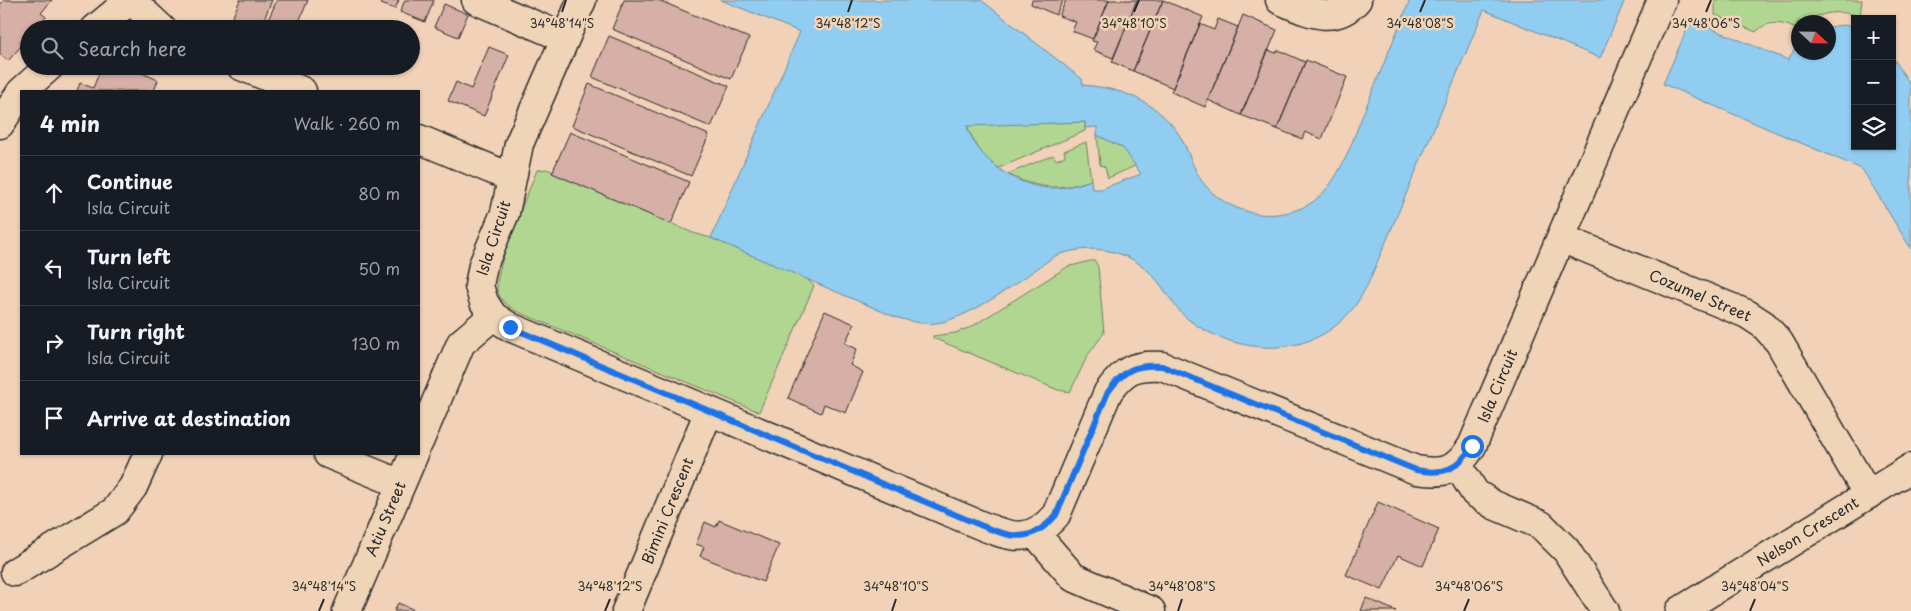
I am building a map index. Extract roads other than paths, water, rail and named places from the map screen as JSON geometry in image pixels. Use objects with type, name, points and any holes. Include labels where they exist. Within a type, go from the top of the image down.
[{"type":"street","points":[[106,20],[131,0],[152,20]]},
{"type":"street","points":[[476,0],[565,38]]},
{"type":"street","name":"Isla Circuit","points":[[493,316],[484,302],[480,286],[483,265],[505,212],[519,144],[582,0]]},
{"type":"street","points":[[1280,0],[1324,17],[1345,10],[1357,0]]},
{"type":"street","name":"Isla Circuit","points":[[1457,464],[1463,460],[1472,446],[1662,0]]},
{"type":"street","points":[[22,90],[40,75]]},
{"type":"street","points":[[263,75],[300,90]]},
{"type":"street","points":[[0,124],[20,93]]},
{"type":"street","points":[[420,140],[512,178]]},
{"type":"street","name":"Cozumel Street","points":[[1562,238],[1748,314],[1764,325],[1779,342],[1868,495]]},
{"type":"street","points":[[420,440],[461,343],[493,316],[510,327],[1002,534],[1015,537],[1035,533],[1047,526],[1056,515],[1108,392],[1120,376],[1133,368],[1147,365],[1162,366],[1416,470],[1432,473],[1446,471],[1457,464],[1475,493],[1494,505],[1541,525],[1566,550],[1605,611]]},
{"type":"street","name":"Bimini Crescent","points":[[626,611],[709,411]]},
{"type":"street","points":[[15,572],[115,511],[133,487],[148,455]]},
{"type":"street","points":[[330,455],[401,484]]},
{"type":"street","name":"Atiu Street","points":[[347,611],[414,455]]},
{"type":"street","name":"Nelson Crescent","points":[[1680,611],[1911,468]]},
{"type":"street","points":[[1035,533],[1073,577],[1151,611]]},
{"type":"water","points":[[721,0],[981,0],[1082,79],[1083,85],[1124,93],[1159,112],[1178,133],[1204,184],[1222,200],[1244,210],[1259,214],[1273,214],[1288,212],[1308,205],[1324,192],[1333,181],[1347,155],[1410,0],[1625,0],[1600,58],[1484,10],[1368,284],[1357,303],[1332,328],[1313,339],[1293,345],[1271,347],[1249,346],[1208,332],[1189,320],[1174,305],[1158,281],[1143,267],[1132,259],[1107,251],[1081,250],[1055,256],[1014,285],[967,313],[937,323],[926,323],[895,317],[711,238],[800,32]],"holes":[[[1085,122],[1085,128],[1097,127],[1097,135],[1123,148],[1141,174],[1101,189],[1092,189],[1091,180],[1060,188],[1047,188],[1029,184],[1006,174],[986,158],[971,137],[967,126]]]},
{"type":"water","points":[[1691,20],[1788,60],[1791,55],[1791,60],[1836,60],[1836,26],[1851,26],[1851,150],[1896,150],[1896,62],[1911,86],[1911,249],[1862,169],[1663,84]]}]
